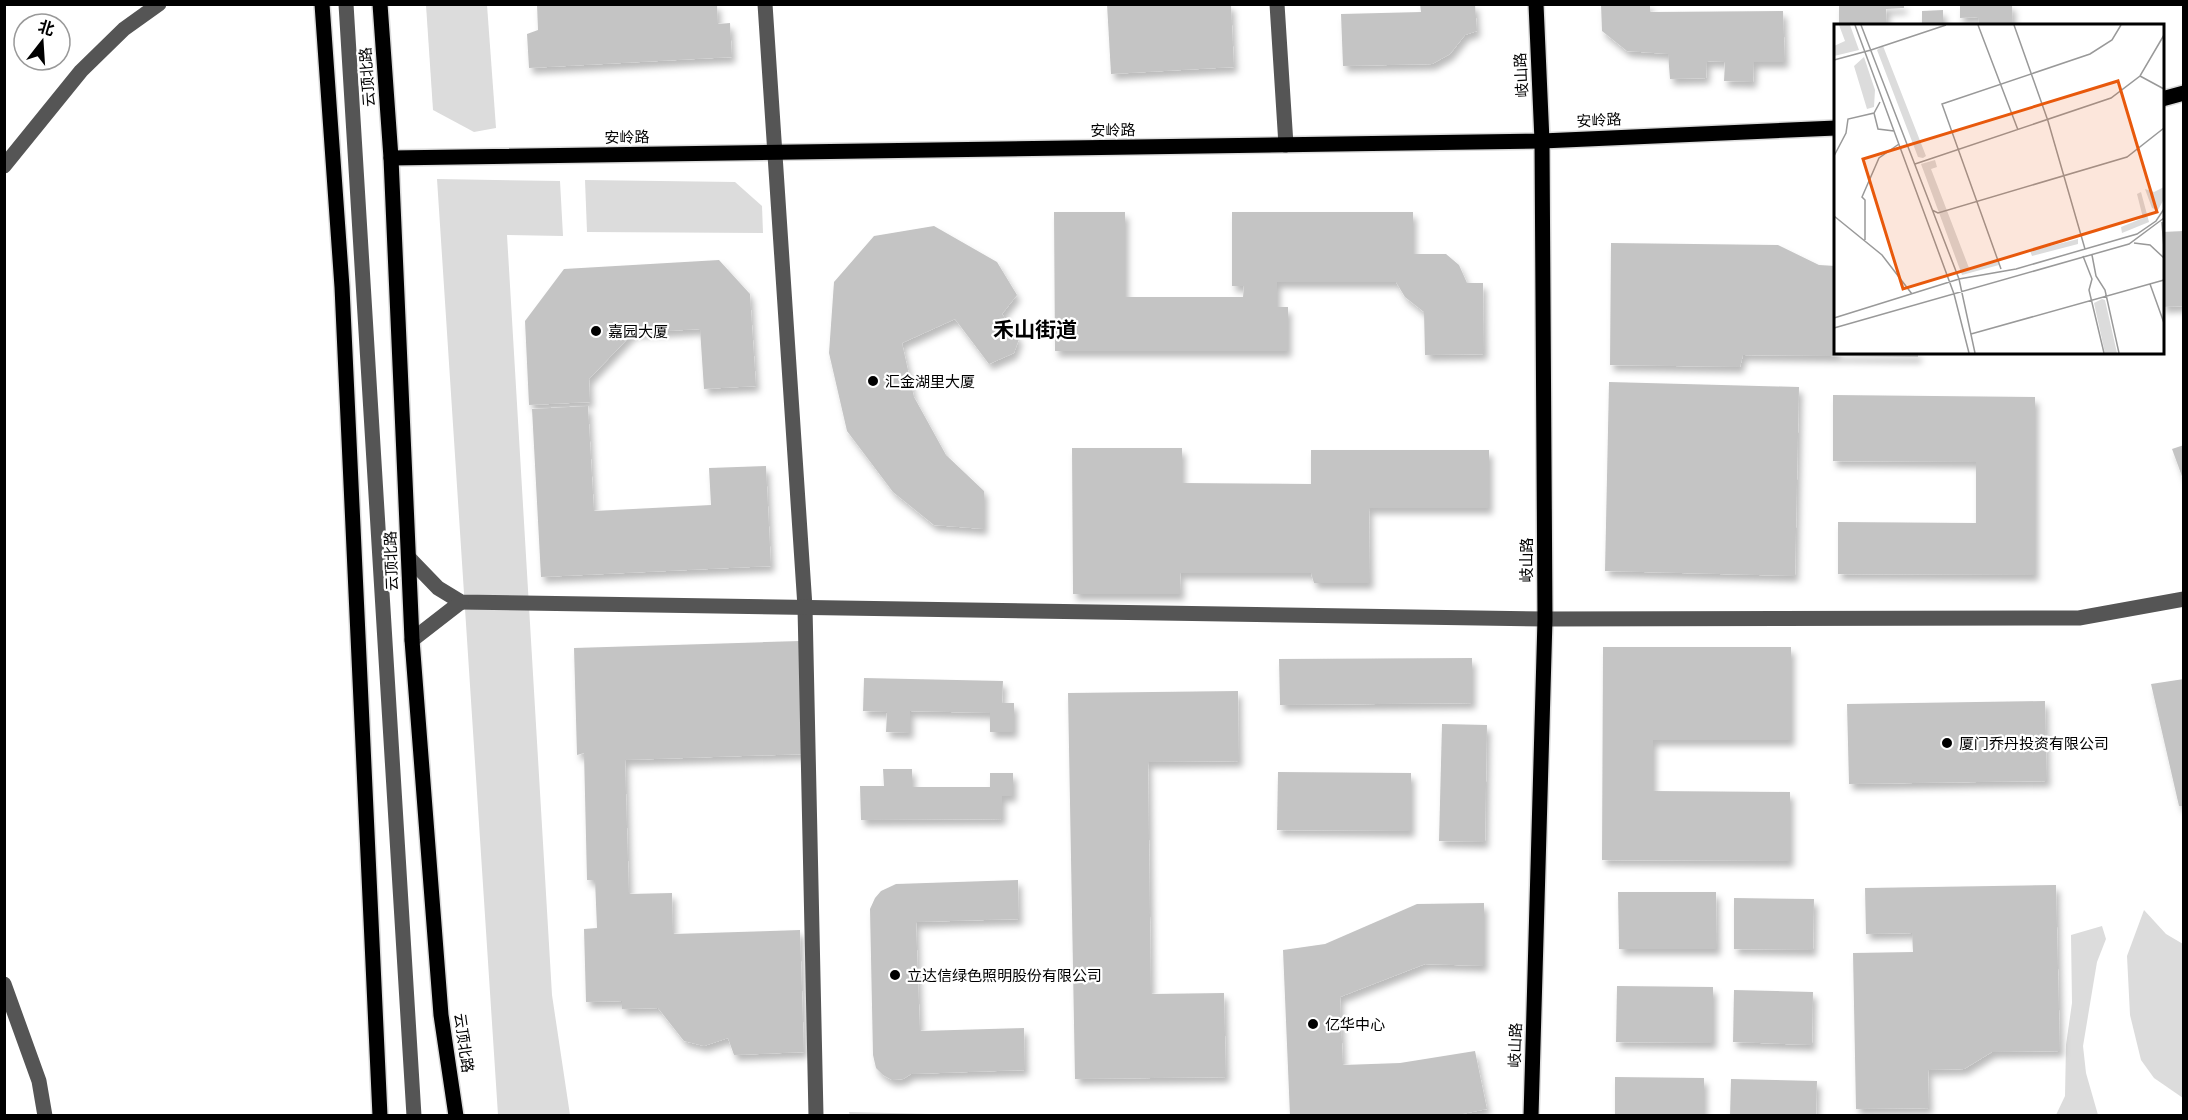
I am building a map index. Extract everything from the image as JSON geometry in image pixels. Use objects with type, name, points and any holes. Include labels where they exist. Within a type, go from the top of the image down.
[{"type":"main road","points":[[322,4],[342,287],[380,1116]]},
{"type":"main road","name":"云顶北路","points":[[380,4],[392,158],[412,640],[441,1015],[456,1116]]},
{"type":"main road","name":"岐山路","points":[[1531,1116],[1545,619],[1542,141],[1536,4]]},
{"type":"main road","points":[[2164,99],[2184,93]]},
{"type":"main road","name":"安岭路","points":[[392,158],[1542,141],[1834,128]]},
{"type":"street","points":[[4,166],[81,71],[124,28],[159,4]]},
{"type":"street","points":[[346,4],[414,1116]]},
{"type":"street","points":[[765,4],[805,607],[816,1116]]},
{"type":"street","points":[[1277,4],[1286,145]]},
{"type":"street","points":[[409,558],[438,588],[461,602],[1545,619],[2079,618],[2184,599]]},
{"type":"street","points":[[412,640],[461,602]]},
{"type":"street","points":[[4,984],[39,1081],[45,1116]]},
{"type":"shaded area","points":[[426,5],[487,5],[496,128],[474,132],[433,110]]},
{"type":"shaded area","points":[[437,179],[560,181],[563,236],[507,235],[552,995],[570,1115],[498,1115]]},
{"type":"shaded area","points":[[585,180],[735,182],[762,206],[763,233],[587,232]]},
{"type":"shaded area","points":[[2144,910],[2166,934],[2183,944],[2183,1098],[2154,1078],[2141,1060],[2130,1015],[2127,956]]},
{"type":"shaded area","points":[[2102,926],[2106,939],[2097,962],[2083,1046],[2086,1073],[2098,1115],[2056,1115],[2065,1096],[2066,1045],[2072,1003],[2071,935]]},
{"type":"shaded area","points":[[849,1112],[972,1115],[850,1116]]},
{"type":"building","points":[[537,4],[717,4],[718,24],[730,23],[732,57],[529,68],[527,34],[538,30]]},
{"type":"building","points":[[1107,4],[1231,4],[1234,67],[1111,74]]},
{"type":"building","points":[[1420,4],[1475,4],[1477,31],[1465,35],[1450,54],[1432,64],[1343,66],[1341,14],[1421,12]]},
{"type":"building","points":[[1601,4],[1650,4],[1650,12],[1783,11],[1785,62],[1754,62],[1753,82],[1724,81],[1725,62],[1707,61],[1706,78],[1670,79],[1668,54],[1627,51],[1602,31]]},
{"type":"building","points":[[1839,4],[1904,4],[1904,8],[1886,9],[1887,24],[1839,24]]},
{"type":"building","points":[[1960,4],[2012,4],[2013,24],[1979,24],[1978,17],[1960,18]]},
{"type":"building","points":[[1943,10],[1943,24],[1922,24],[1922,11]]},
{"type":"building","points":[[1054,212],[1125,212],[1125,297],[1243,297],[1244,286],[1232,286],[1232,212],[1413,212],[1413,254],[1446,254],[1459,265],[1467,283],[1483,283],[1484,354],[1425,355],[1424,312],[1405,297],[1396,282],[1277,282],[1277,307],[1288,307],[1288,351],[1055,351]]},
{"type":"building","name":"汇金湖里大厦","points":[[934,226],[997,262],[1017,295],[1002,314],[1019,339],[1014,353],[989,364],[955,319],[902,343],[914,397],[946,455],[984,491],[984,529],[934,525],[893,492],[847,431],[829,353],[834,282],[874,236]]},
{"type":"building","points":[[2184,231],[2184,306],[2164,307],[2164,232]]},
{"type":"building","points":[[1611,243],[1778,245],[1819,265],[1834,266],[1834,354],[1918,354],[1918,357],[1743,355],[1740,367],[1610,365]]},
{"type":"building","name":"嘉园大厦","points":[[719,260],[750,294],[756,386],[704,389],[700,329],[633,333],[589,379],[590,402],[529,405],[525,321],[564,269]]},
{"type":"building","points":[[1609,382],[1799,387],[1795,576],[1605,571]]},
{"type":"building","points":[[1833,395],[2035,397],[2035,575],[1838,574],[1838,522],[1976,523],[1976,462],[1833,461]]},
{"type":"building","points":[[588,406],[594,511],[711,505],[709,468],[766,466],[771,566],[541,577],[532,409]]},
{"type":"building","points":[[2184,445],[2184,479],[2183,479],[2172,449]]},
{"type":"building","points":[[1072,448],[1182,448],[1182,483],[1311,484],[1311,450],[1489,450],[1489,508],[1369,508],[1370,583],[1314,583],[1311,573],[1180,573],[1181,594],[1073,594]]},
{"type":"building","points":[[800,641],[804,754],[625,760],[629,894],[672,893],[673,934],[800,930],[804,1052],[734,1055],[728,1038],[704,1046],[684,1041],[658,1008],[622,1009],[622,1001],[586,1002],[584,929],[597,928],[595,880],[587,880],[584,753],[577,755],[574,648]]},
{"type":"building","points":[[1603,647],[1791,647],[1791,740],[1653,740],[1653,791],[1790,792],[1790,861],[1602,860]]},
{"type":"building","points":[[1472,658],[1472,703],[1280,705],[1279,659]]},
{"type":"building","points":[[864,678],[1003,681],[1002,703],[1014,703],[1014,732],[990,732],[990,713],[910,711],[910,733],[886,732],[887,712],[863,711]]},
{"type":"building","points":[[2184,679],[2184,806],[2179,806],[2151,684]]},
{"type":"building","points":[[1238,691],[1239,761],[1148,762],[1151,994],[1224,993],[1226,1077],[1075,1079],[1068,693]]},
{"type":"building","name":"厦门乔丹投资有限公司","points":[[2045,701],[2047,781],[1849,784],[1847,704]]},
{"type":"building","points":[[1442,724],[1487,725],[1485,842],[1439,841]]},
{"type":"building","points":[[883,769],[912,769],[912,787],[990,787],[990,773],[1013,773],[1013,796],[1002,796],[1002,819],[861,820],[860,786],[884,786]]},
{"type":"building","points":[[1278,772],[1411,773],[1411,831],[1277,830]]},
{"type":"building","name":"立达信绿色照明股份有限公司","points":[[1018,880],[1019,919],[916,922],[920,1031],[1024,1028],[1025,1070],[911,1074],[903,1079],[892,1080],[883,1075],[876,1068],[873,1055],[870,909],[875,898],[881,891],[896,884]]},
{"type":"building","points":[[2056,885],[2060,1051],[1992,1052],[1964,1069],[1928,1070],[1929,1108],[1856,1109],[1853,953],[1913,952],[1912,933],[1866,934],[1865,888]]},
{"type":"building","points":[[1618,892],[1716,892],[1717,949],[1619,949]]},
{"type":"building","points":[[1734,898],[1814,899],[1813,950],[1734,949]]},
{"type":"building","name":"亿华中心","points":[[1484,903],[1484,966],[1425,964],[1340,997],[1343,1065],[1400,1063],[1475,1051],[1487,1109],[1452,1116],[1290,1116],[1283,950],[1325,944],[1417,904]]},
{"type":"building","points":[[1617,986],[1713,987],[1713,1043],[1616,1042]]},
{"type":"building","points":[[1734,990],[1813,992],[1812,1045],[1733,1042]]},
{"type":"building","points":[[1615,1077],[1704,1078],[1704,1116],[1615,1116]]},
{"type":"building","points":[[1731,1079],[1817,1081],[1816,1116],[1730,1116]]},
{"type":"place","name":"嘉园大厦","points":[[596,331]]},
{"type":"place","name":"汇金湖里大厦","points":[[873,381]]},
{"type":"place","name":"厦门乔丹投资有限公司","points":[[1947,743]]},
{"type":"place","name":"立达信绿色照明股份有限公司","points":[[895,975]]},
{"type":"place","name":"亿华中心","points":[[1313,1024]]},
{"type":"district","name":"禾山街道","points":[[1035,329]]}]
